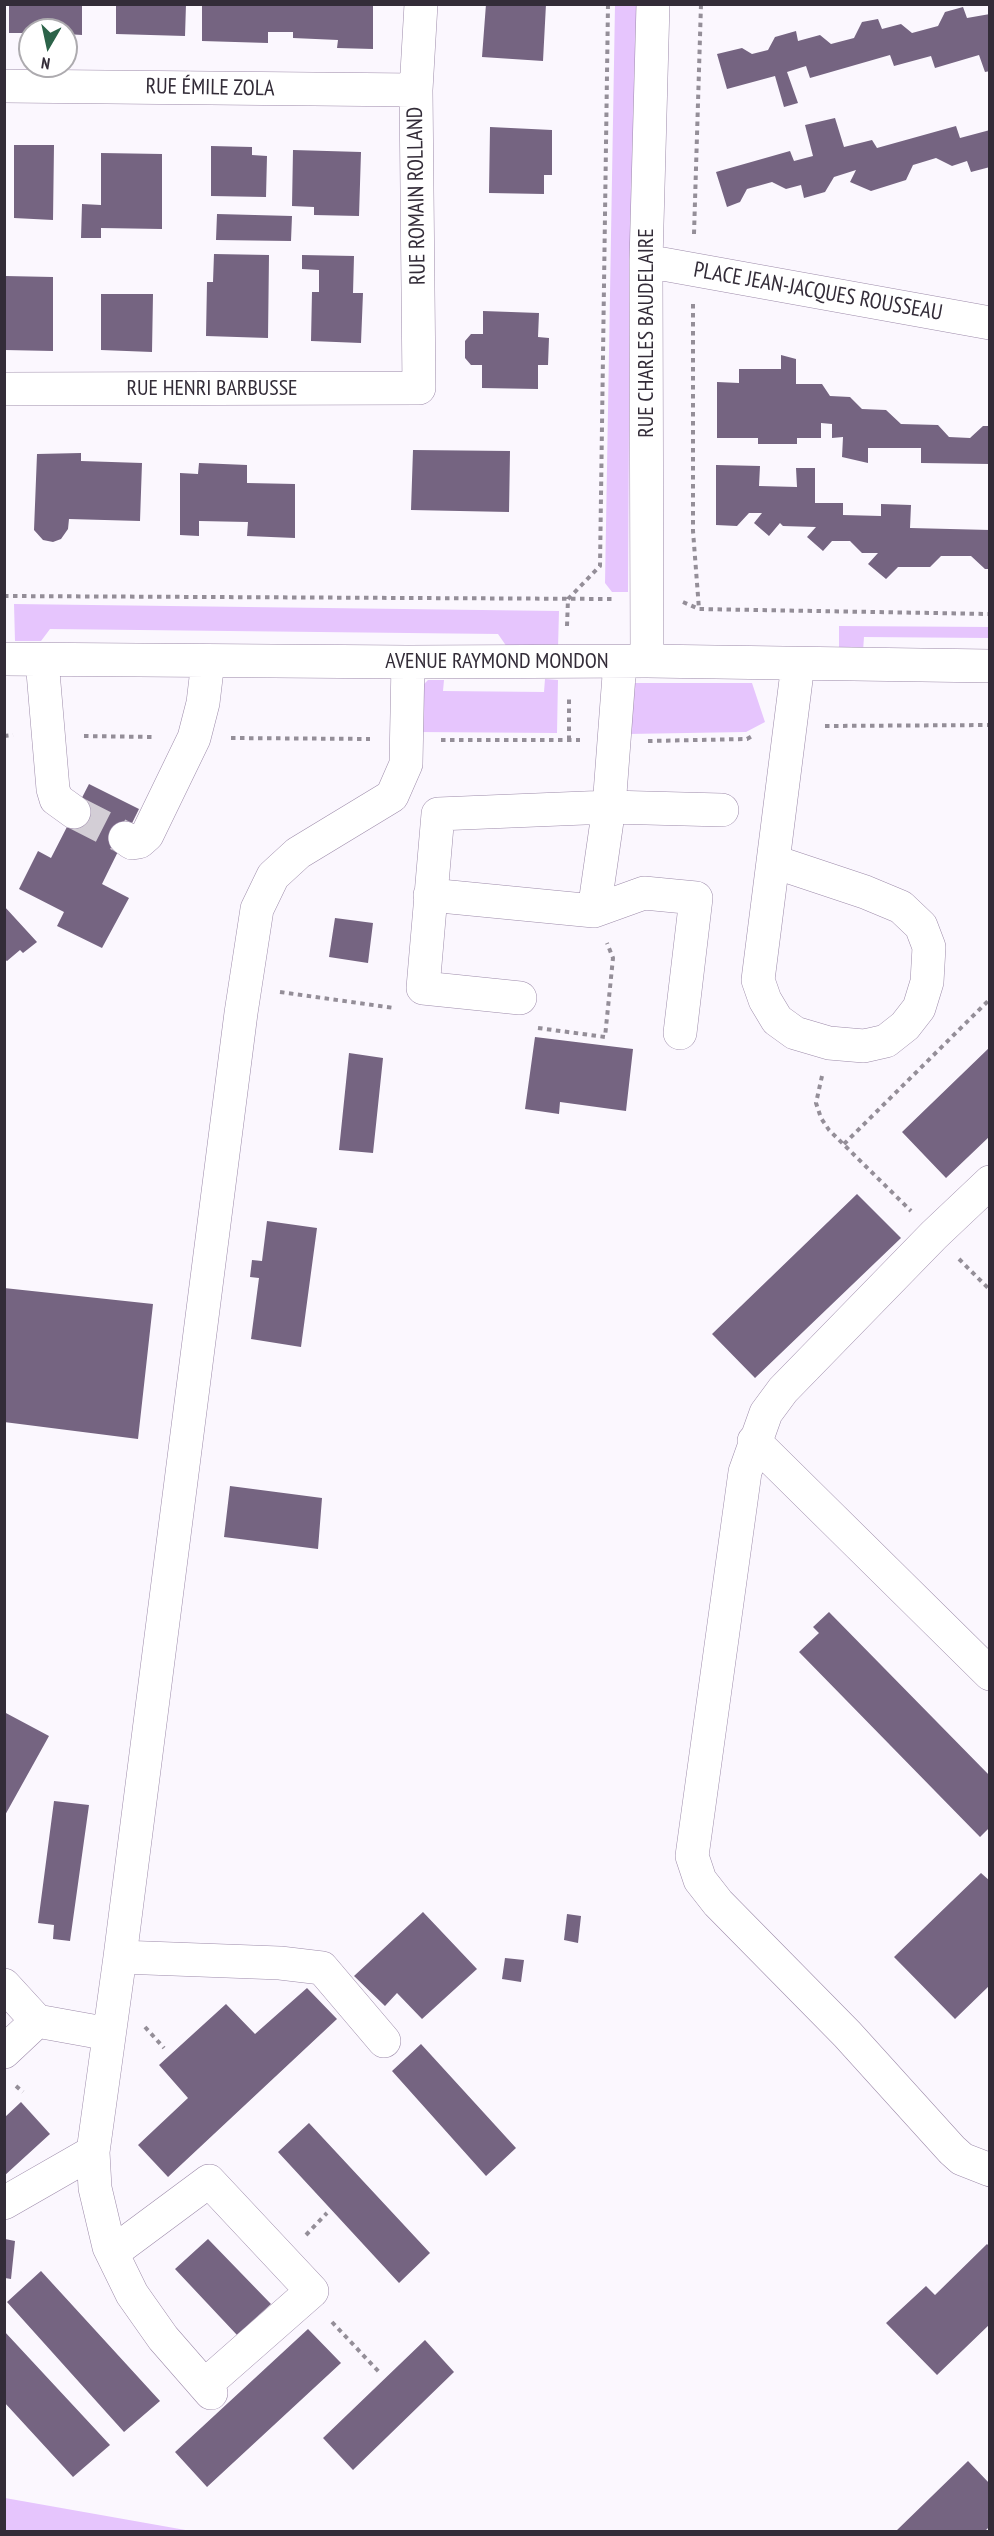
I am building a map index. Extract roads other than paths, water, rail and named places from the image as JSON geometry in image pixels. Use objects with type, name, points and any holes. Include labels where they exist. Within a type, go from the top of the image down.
[{"type":"street","name":"RUE ROMAIN ROLLAND","points":[[419,388],[416,90],[420,4]]},
{"type":"street","name":"RUE CHARLES BAUDELAIRE","points":[[594,911],[609,807],[615,741],[634,661],[653,4]]},
{"type":"street","name":"RUE ÉMILE ZOLA","points":[[4,86],[416,90]]},
{"type":"street","name":"PLACE JEAN-JACQUES ROUSSEAU","points":[[646,261],[990,323]]},
{"type":"street","name":"RUE HENRI BARBUSSE","points":[[4,389],[419,388]]},
{"type":"street","name":"AVENUE RAYMOND MONDON","points":[[4,659],[634,661],[990,666]]},
{"type":"street","points":[[42,660],[53,789],[56,799],[74,812]]},
{"type":"street","points":[[125,838],[132,843],[139,842],[147,835],[194,738],[203,703],[208,661]]},
{"type":"street","points":[[112,2253],[209,2181],[312,2291],[208,2389],[163,2338],[132,2294],[112,2253],[95,2188],[93,2152],[242,1004],[257,909],[273,876],[298,853],[392,796],[406,764],[408,662]]},
{"type":"street","points":[[775,862],[865,892],[901,907],[921,926],[929,947],[927,982],[919,1008],[905,1026],[886,1041],[864,1046],[829,1043],[795,1033],[777,1020],[765,1000],[758,981],[775,862],[798,664]]},
{"type":"street","points":[[520,998],[423,988],[438,814],[609,807],[722,810]]},
{"type":"street","points":[[430,895],[594,911],[644,893],[696,898],[680,1033]]},
{"type":"street","points":[[990,1182],[934,1234],[783,1390],[766,1413],[754,1441],[746,1472],[692,1856],[700,1880],[718,1903],[847,2034],[952,2150],[962,2159],[990,2170]]},
{"type":"street","points":[[754,1441],[990,1674]]},
{"type":"street","points":[[120,1957],[280,1963],[322,1968],[384,2041]]},
{"type":"street","points":[[4,1985],[37,2021],[109,2034]]},
{"type":"street","points":[[4,2052],[37,2021]]},
{"type":"street","points":[[4,2203],[93,2152]]},
{"type":"tunnel","points":[[74,812],[125,838]]}]
